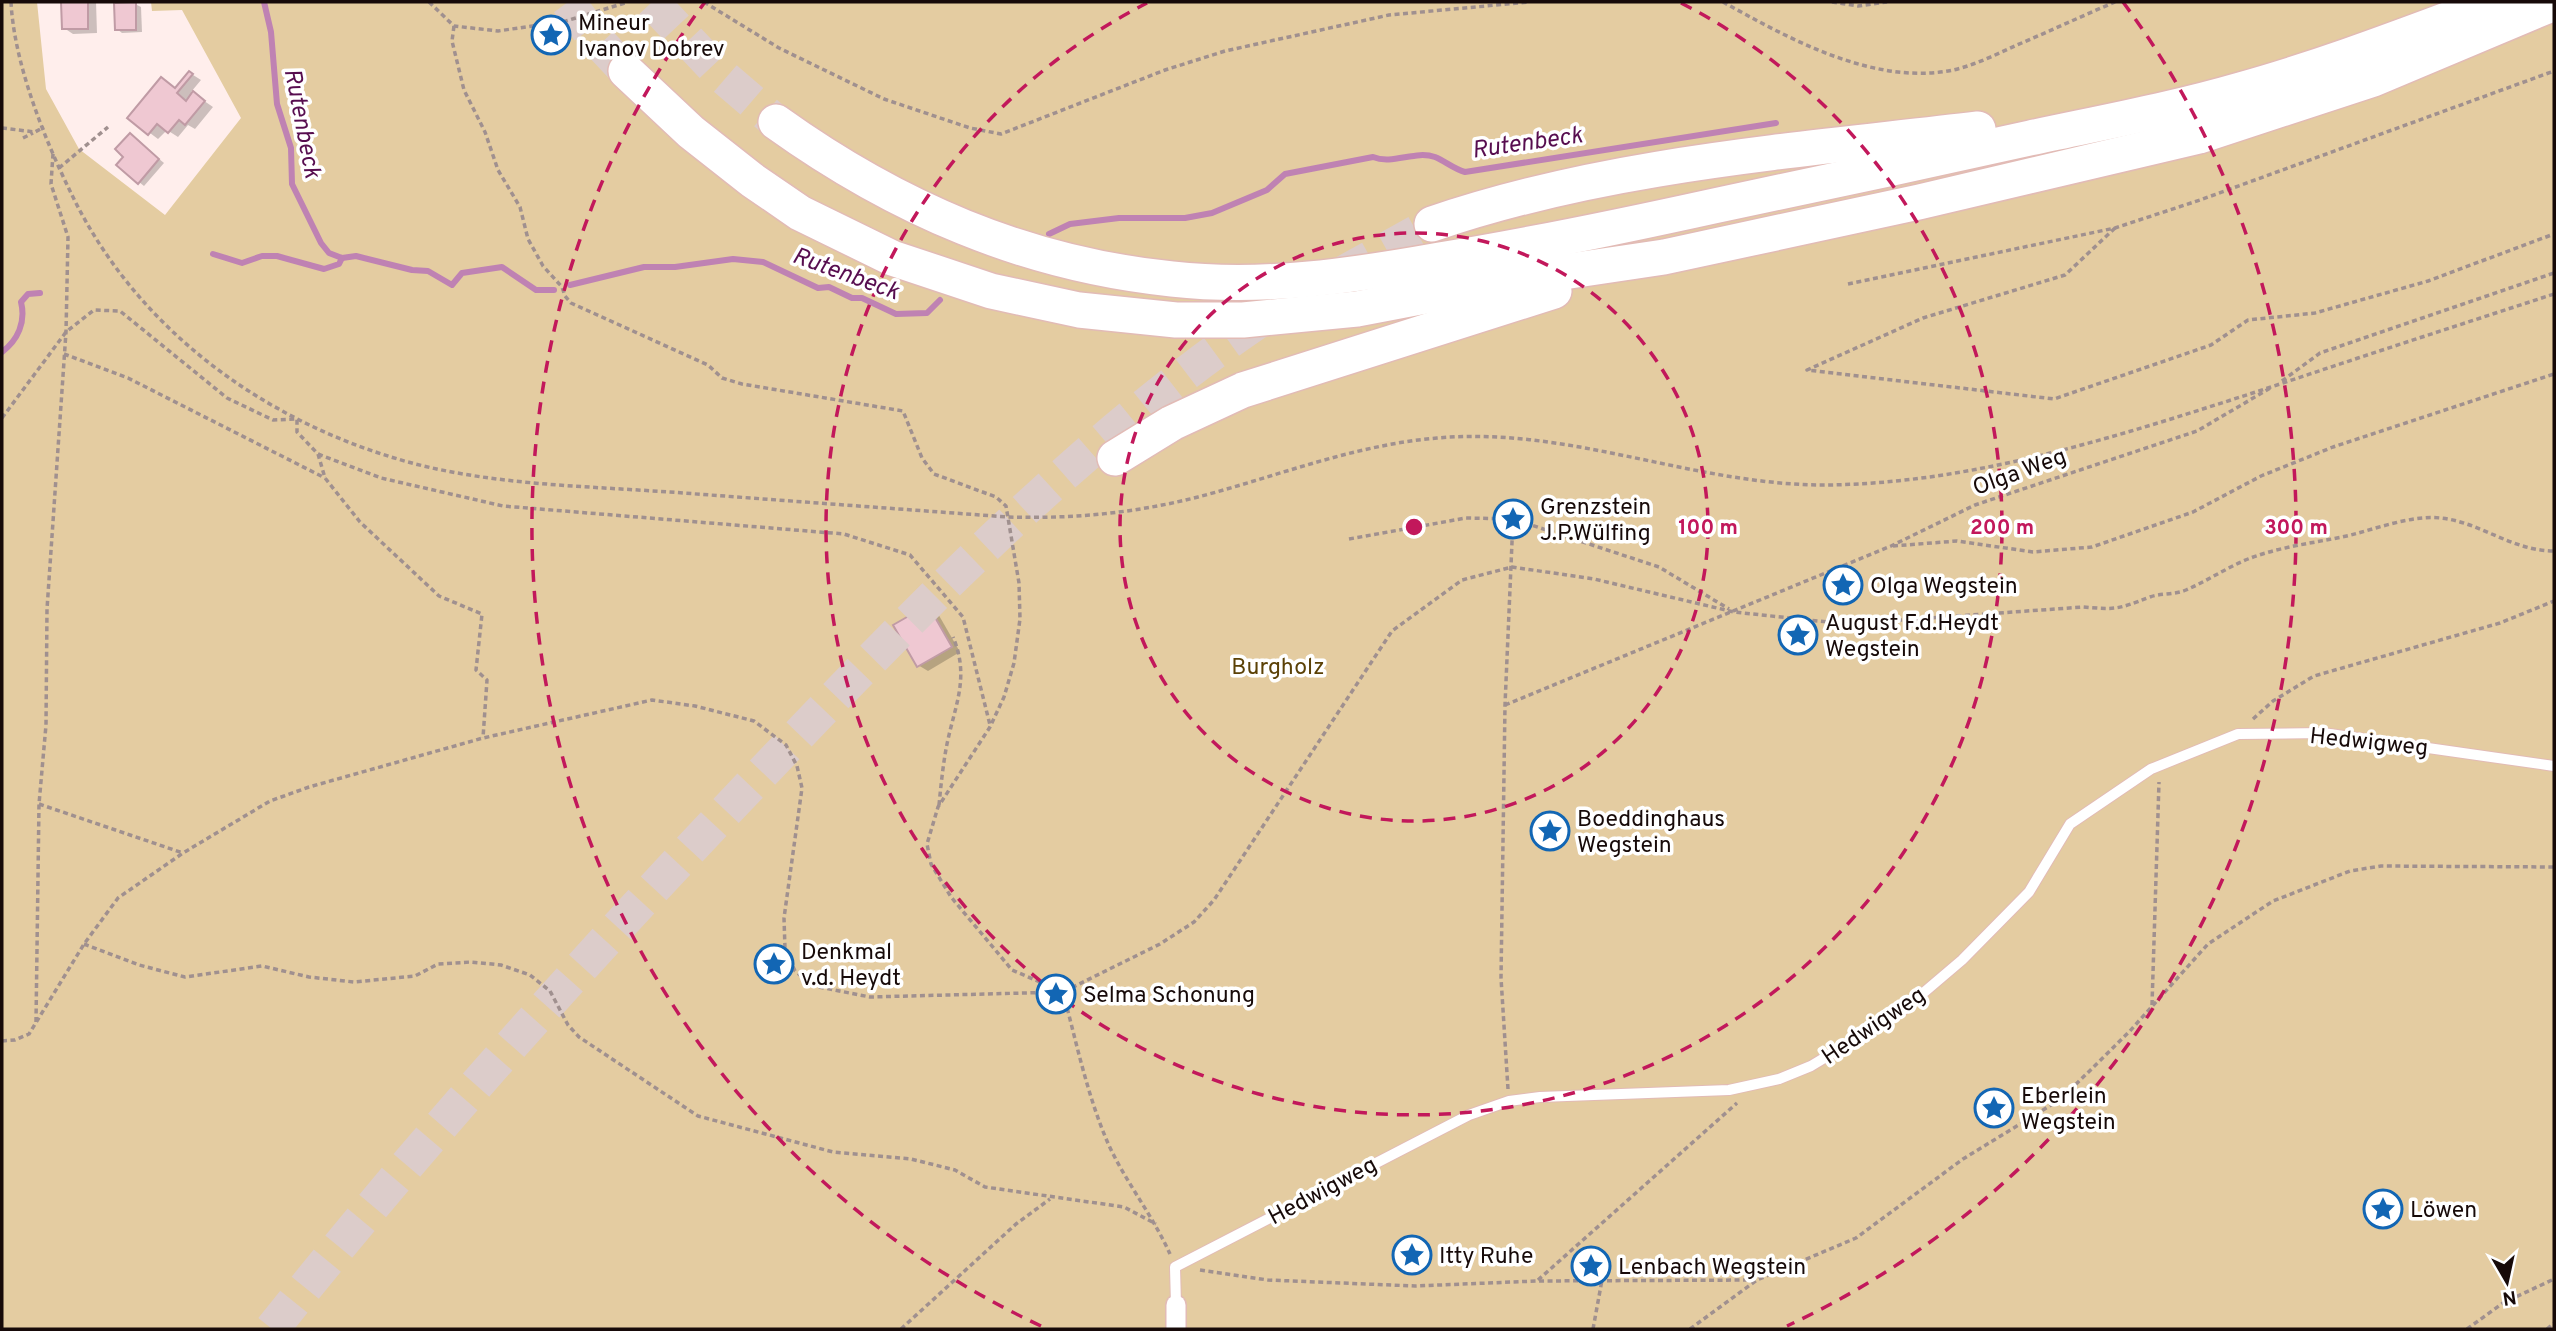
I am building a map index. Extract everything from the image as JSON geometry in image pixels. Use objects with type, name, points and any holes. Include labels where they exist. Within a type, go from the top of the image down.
[{"type":"highway","points":[[776,122],[870,184],[911,206],[1004,244],[1073,263],[1133,274],[1240,282],[1351,276],[1505,249],[2190,104],[2337,60],[2495,2]]},
{"type":"highway","points":[[626,71],[691,132],[752,180],[800,213],[846,238],[946,278],[1079,310],[1176,320],[1274,318],[1357,309],[1509,280],[1664,257],[1919,202],[2199,136],[2373,79],[2554,3]]},
{"type":"highway","points":[[1432,225],[1486,206],[1558,188],[1718,160],[2190,104]]},
{"type":"highway","points":[[1115,458],[1172,423],[1243,390],[1664,257]]},
{"type":"street","points":[[1175,1329],[1176,1306]]},
{"type":"lane","name":"Hedwigweg","points":[[1175,1267],[1421,1137],[1469,1115],[1509,1101],[1589,1094],[1696,1092],[1758,1084],[1811,1066],[1902,1011],[1962,960],[2029,892],[2070,824],[2160,766],[2238,734],[2323,733],[2554,766]]},
{"type":"lane","points":[[1175,1267],[1176,1306]]},
{"type":"path","points":[[11,2],[19,48],[59,168],[100,248],[161,321],[214,369],[297,419],[360,446],[410,462],[485,475],[1008,517],[1058,518],[1135,510],[1197,497],[1375,446],[1439,437],[1511,437],[1558,442],[1736,479],[1822,485],[1874,482],[1958,470],[2063,450],[2137,430],[2554,294]]},
{"type":"path","points":[[429,2],[454,26],[498,31],[566,21],[628,2]]},
{"type":"path","points":[[704,2],[779,48],[884,99],[970,128],[1001,134],[1165,70],[1225,51],[1389,15],[1529,2]]},
{"type":"path","points":[[1723,2],[1819,50],[1868,65],[1917,74],[1950,71],[1988,58],[2115,2]]},
{"type":"path","points":[[1832,2],[1858,6],[1887,2]]},
{"type":"path","points":[[454,26],[452,41],[464,90],[485,132],[498,170],[520,207],[528,239],[543,266],[557,280],[571,303],[709,365],[722,378],[742,384],[903,411],[922,458],[934,474],[996,497],[1006,506],[1018,583],[1020,619],[1014,663],[1004,697],[990,727],[938,807]]},
{"type":"path","points":[[1848,284],[2115,228],[2200,200],[2554,71]]},
{"type":"path","points":[[23,138],[44,127]]},
{"type":"path","points":[[59,168],[108,127]]},
{"type":"path","points":[[2,128],[35,132]]},
{"type":"path","points":[[36,1025],[39,804],[46,724],[47,609],[66,332],[68,237],[51,184],[53,152]]},
{"type":"path","points":[[2115,228],[2065,275],[1923,318],[1807,370],[2054,399],[2211,345],[2248,320],[2315,313],[2428,281],[2554,234]]},
{"type":"path","points":[[2277,384],[2320,353],[2554,273]]},
{"type":"path","points":[[2,418],[66,332],[94,310],[120,312],[227,398],[273,420],[297,419]]},
{"type":"path","points":[[64,354],[128,378],[325,478]]},
{"type":"path","points":[[1891,546],[1957,541],[2033,552],[2092,547],[2193,512],[2261,476],[2333,447],[2554,373]]},
{"type":"path","name":"Olga Weg","points":[[1505,705],[1891,546],[1975,505],[2197,430],[2277,384]]},
{"type":"path","points":[[297,419],[297,432],[318,454],[381,478],[503,506],[844,534],[910,555],[963,617],[990,727]]},
{"type":"path","points":[[318,454],[325,478],[360,523],[439,596],[482,614],[476,670],[487,680],[483,738]]},
{"type":"path","points":[[2,1041],[16,1040],[30,1034],[85,944],[118,898],[183,853],[270,801],[309,787],[483,738],[652,700],[695,706],[754,722],[786,745],[797,765],[803,788],[784,918],[785,949],[795,971],[814,986],[870,997],[1063,992],[1160,944],[1194,922],[1214,900],[1392,631],[1462,580],[1512,567],[1594,579],[1734,612],[1846,624],[2132,607],[2152,596],[2185,590],[2245,560],[2281,547],[2421,517],[2464,521],[2507,543],[2531,550],[2554,551]]},
{"type":"path","points":[[1349,539],[1466,518],[1513,519],[1659,567],[1734,612]]},
{"type":"path","points":[[1509,1101],[1501,978],[1505,705],[1513,519]]},
{"type":"path","points":[[2238,734],[2273,701],[2314,676],[2500,623],[2554,601]]},
{"type":"path","points":[[953,637],[962,658],[959,701],[947,745],[938,807],[927,844],[931,864],[951,897],[1012,970],[1063,992]]},
{"type":"path","points":[[2152,1007],[2160,766]]},
{"type":"path","points":[[39,804],[183,853]]},
{"type":"path","points":[[1690,1329],[1757,1280],[1856,1238],[1963,1159],[2061,1099],[2152,1007],[2208,944],[2273,901],[2350,871],[2381,866],[2554,867]]},
{"type":"path","points":[[85,944],[139,965],[185,977],[262,965],[309,977],[354,982],[415,976],[438,964],[471,962],[501,965],[530,975],[550,991],[568,1025],[579,1037],[698,1116],[833,1152],[911,1158],[955,1170],[985,1187],[1050,1199],[1082,1199],[1124,1207],[1156,1224]]},
{"type":"path","points":[[1063,992],[1094,1104],[1108,1143],[1156,1224],[1175,1267],[1268,1280],[1415,1286],[1537,1281],[1757,1280]]},
{"type":"path","points":[[1537,1281],[1758,1084]]},
{"type":"path","points":[[901,1329],[1016,1224],[1050,1199]]},
{"type":"path","points":[[2467,1329],[2503,1303],[2554,1279]]},
{"type":"path","points":[[1593,1329],[1602,1280]]},
{"type":"path","points":[[2547,1329],[2554,1323]]},
{"type":"green space","name":"Burgholz","points":[[2,2],[37,2],[46,89],[79,149],[165,215],[241,118],[182,10],[152,11],[151,2],[2554,2],[2554,1329],[2,1329]]},
{"type":"building","points":[[61,2],[88,2],[88,29],[62,29]]},
{"type":"building","points":[[136,2],[136,30],[115,30],[114,3]]},
{"type":"building","points":[[189,71],[193,74],[177,93],[186,101],[193,91],[205,101],[185,125],[179,120],[168,133],[157,124],[148,135],[127,118],[161,77],[175,88]]},
{"type":"building","points":[[130,133],[159,159],[138,184],[116,165],[123,157],[115,149]]},
{"type":"building","points":[[928,605],[952,647],[917,667],[893,625]]},
{"type":"waterway","name":"Rutenbeck","points":[[264,2],[271,32],[277,104],[291,148],[292,184],[321,243],[329,253],[342,258],[356,256],[412,270],[428,271],[452,285],[462,273],[502,267],[536,290],[554,290]]},
{"type":"waterway","name":"Rutenbeck","points":[[1049,234],[1070,224],[1119,218],[1185,218],[1212,213],[1267,190],[1285,174],[1373,157],[1388,159],[1427,155],[1465,172],[1776,123]]},
{"type":"waterway","points":[[213,254],[242,263],[262,256],[277,256],[324,269],[339,264],[342,258]]},
{"type":"waterway","name":"Rutenbeck","points":[[570,285],[644,267],[675,267],[733,259],[763,262],[818,288],[829,287],[852,298],[862,298],[896,314],[927,313],[940,300]]},
{"type":"waterway","points":[[2,352],[19,330],[21,302],[28,294],[40,293]]},
{"type":"tunnel","points":[[568,2],[593,36],[626,71]]},
{"type":"tunnel","points":[[652,2],[720,74],[776,122]]},
{"type":"tunnel","points":[[1340,275],[1432,224]]},
{"type":"tunnel","points":[[272,1329],[395,1179],[522,1033],[719,818],[899,631],[1079,461],[1206,358],[1272,312]]},
{"type":"place","name":"Mineur Ivanov Dobrev","points":[[551,35]]},
{"type":"place","name":"Grenzstein J.P.Wülfing","points":[[1513,519]]},
{"type":"place","name":"Olga Wegstein","points":[[1843,585]]},
{"type":"place","name":"August F.d.Heydt Wegstein","points":[[1798,635]]},
{"type":"place","name":"Boeddinghaus Wegstein","points":[[1550,831]]},
{"type":"place","name":"Denkmal v.d. Heydt","points":[[774,964]]},
{"type":"place","name":"Selma Schonung","points":[[1056,994]]},
{"type":"place","name":"Eberlein Wegstein","points":[[1994,1108]]},
{"type":"place","name":"Löwen","points":[[2383,1209]]},
{"type":"place","name":"Itty Ruhe","points":[[1412,1255]]},
{"type":"place","name":"Lenbach Wegstein","points":[[1591,1266]]}]
